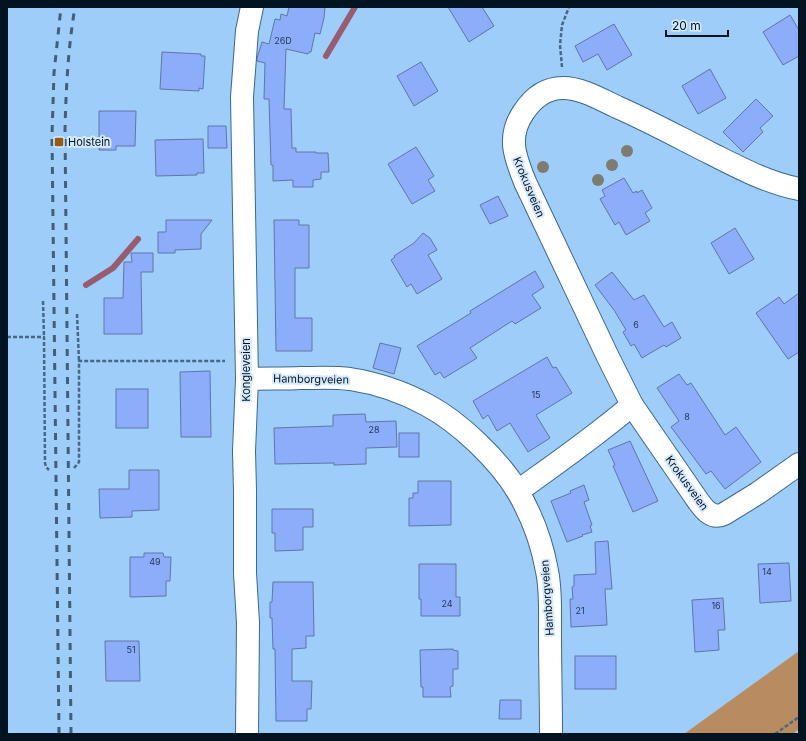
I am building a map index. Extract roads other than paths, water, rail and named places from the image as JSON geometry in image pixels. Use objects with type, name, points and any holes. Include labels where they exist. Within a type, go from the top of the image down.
[{"type":"street","name":"Kongleveien","points":[[247,734],[248,623],[245,566],[244,451],[247,379],[242,97],[247,31],[252,7]]},
{"type":"street","name":"Krokusveien","points":[[799,189],[748,172],[630,113],[595,97],[569,88],[560,88],[543,93],[527,107],[516,127],[514,151],[517,162],[525,182],[608,357],[632,405],[705,509],[711,514],[720,516],[758,493],[799,464]]},
{"type":"street","name":"Hamborgveien","points":[[247,379],[349,379],[388,388],[409,396],[428,406],[449,420],[470,436],[501,467],[518,491],[529,513],[543,552],[548,572],[551,734]]},
{"type":"street","points":[[518,491],[565,458],[632,405]]},
{"type":"waterway","points":[[326,56],[355,7]]},
{"type":"waterway","points":[[86,285],[113,268],[138,239]]},
{"type":"railway","points":[[59,734],[52,135],[54,73],[61,7]]},
{"type":"railway","points":[[71,734],[65,130],[68,68],[75,7]]},
{"type":"place","name":"Holstein","points":[[59,142]]}]
